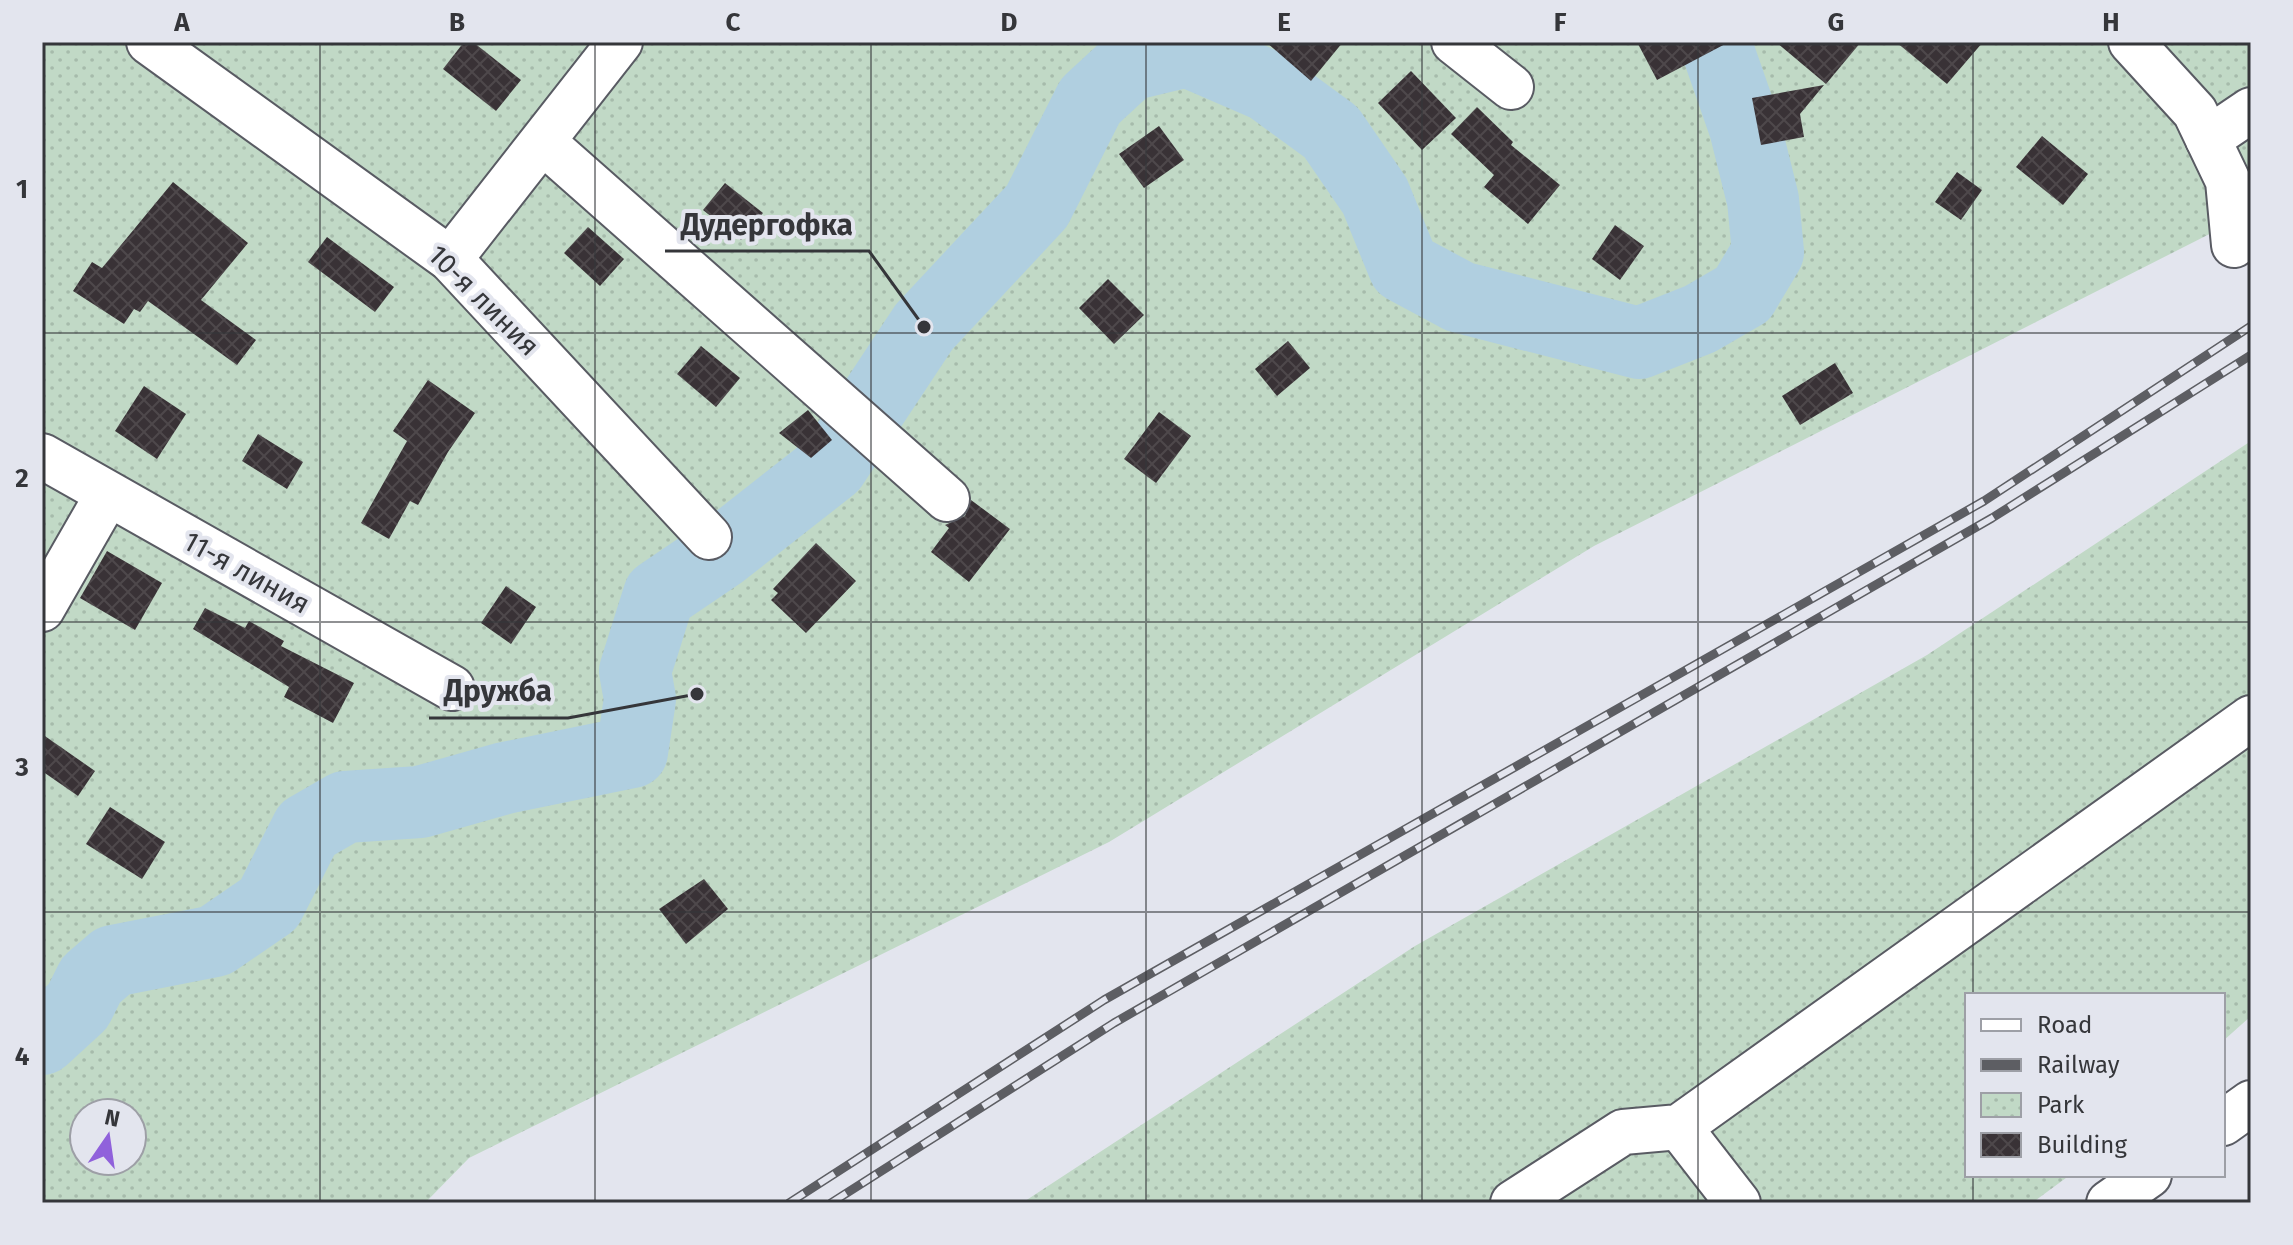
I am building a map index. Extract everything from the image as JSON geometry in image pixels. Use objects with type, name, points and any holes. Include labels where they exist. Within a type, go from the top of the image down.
[{"type":"street","name":"10-я линия","points":[[149,42],[450,259],[709,537]]},
{"type":"street","points":[[450,259],[620,42]]},
{"type":"street","points":[[1454,42],[1511,87]]},
{"type":"street","points":[[2131,42],[2195,112],[2228,181],[2234,245]]},
{"type":"street","points":[[2208,139],[2251,110]]},
{"type":"street","points":[[543,142],[837,398],[947,499]]},
{"type":"street","name":"11-я линия","points":[[42,456],[452,688]]},
{"type":"street","points":[[42,609],[108,494]]},
{"type":"street","points":[[1513,1203],[1623,1132],[1679,1127],[2251,718]]},
{"type":"street","points":[[2225,1122],[2251,1103]]},
{"type":"street","points":[[1679,1127],[1738,1203]]},
{"type":"street","points":[[2109,1203],[2146,1177]]},
{"type":"green space","points":[[42,42],[2251,42],[2251,213],[1594,546],[1109,842],[469,1158],[425,1203],[42,1203]]},
{"type":"green space","points":[[2251,441],[2251,1016],[2225,1039],[2225,993],[1965,993],[1965,1177],[2067,1177],[2032,1203],[1022,1203],[1415,946],[1927,655]]},
{"type":"building","points":[[464,42],[473,42],[521,80],[496,111],[443,69]]},
{"type":"building","points":[[1266,42],[1343,42],[1311,81]]},
{"type":"building","points":[[1637,42],[1729,42],[1657,80]]},
{"type":"building","points":[[1776,42],[1861,42],[1826,84]]},
{"type":"building","points":[[1896,42],[1983,42],[1947,84]]},
{"type":"building","points":[[1411,71],[1456,118],[1422,150],[1378,103]]},
{"type":"building","points":[[1824,85],[1800,114],[1804,137],[1761,145],[1752,98]]},
{"type":"building","points":[[1477,107],[1513,142],[1511,145],[1560,185],[1528,224],[1484,187],[1494,175],[1451,134]]},
{"type":"building","points":[[1159,126],[1184,160],[1144,188],[1119,154]]},
{"type":"building","points":[[2042,136],[2088,174],[2063,205],[2016,167]]},
{"type":"building","points":[[1957,172],[1982,190],[1961,220],[1935,202]]},
{"type":"building","points":[[173,182],[248,243],[201,300],[256,340],[237,365],[148,301],[140,312],[134,309],[124,324],[73,291],[92,262],[102,268]]},
{"type":"building","points":[[725,183],[763,213],[741,240],[703,210]]},
{"type":"building","points":[[1615,225],[1644,246],[1620,280],[1592,259]]},
{"type":"building","points":[[588,227],[624,259],[600,286],[564,253]]},
{"type":"building","points":[[327,237],[394,287],[375,312],[308,262]]},
{"type":"building","points":[[1108,279],[1144,315],[1114,344],[1079,308]]},
{"type":"building","points":[[1288,341],[1310,368],[1277,396],[1255,369]]},
{"type":"building","points":[[701,346],[740,378],[716,407],[677,374]]},
{"type":"building","points":[[1835,363],[1853,393],[1800,425],[1782,396]]},
{"type":"building","points":[[428,380],[475,413],[448,452],[418,505],[410,501],[389,539],[361,523],[407,441],[393,431]]},
{"type":"building","points":[[144,386],[186,414],[157,459],[115,431]]},
{"type":"building","points":[[808,410],[832,440],[811,458],[779,433]]},
{"type":"building","points":[[1159,412],[1191,436],[1156,483],[1124,459]]},
{"type":"building","points":[[258,434],[303,462],[287,489],[242,461]]},
{"type":"building","points":[[971,500],[1010,529],[969,582],[931,552],[949,528],[945,525],[965,516]]},
{"type":"building","points":[[816,543],[856,581],[806,633],[771,600],[778,593],[773,589]]},
{"type":"building","points":[[107,551],[162,583],[135,630],[80,598]]},
{"type":"building","points":[[506,586],[536,607],[511,644],[481,623]]},
{"type":"building","points":[[205,608],[245,628],[249,621],[284,641],[281,646],[354,683],[333,723],[284,697],[289,687],[193,629]]},
{"type":"building","points":[[42,734],[95,771],[78,796],[42,771]]},
{"type":"building","points":[[110,807],[165,842],[142,879],[86,844]]},
{"type":"building","points":[[704,879],[728,909],[686,944],[659,909]]},
{"type":"waterway","points":[[42,1039],[78,1006],[91,980],[113,961],[215,941],[269,904],[307,829],[345,807],[420,802],[505,778],[632,752],[640,699],[635,671],[659,595],[721,553],[832,466],[924,327],[1037,206],[1090,101],[1129,65],[1187,51],[1268,86],[1331,132],[1375,196],[1404,267],[1460,297],[1639,343],[1700,319],[1743,294],[1768,252],[1763,200],[1745,128],[1715,42]]},
{"type":"railway","points":[[789,1203],[1104,1000],[1984,501],[2251,326]]},
{"type":"railway","points":[[831,1203],[1114,1023],[1992,518],[2251,355]]},
{"type":"place","name":"Дудергофка","points":[[924,327]]},
{"type":"place","name":"Дружба","points":[[697,694]]}]
